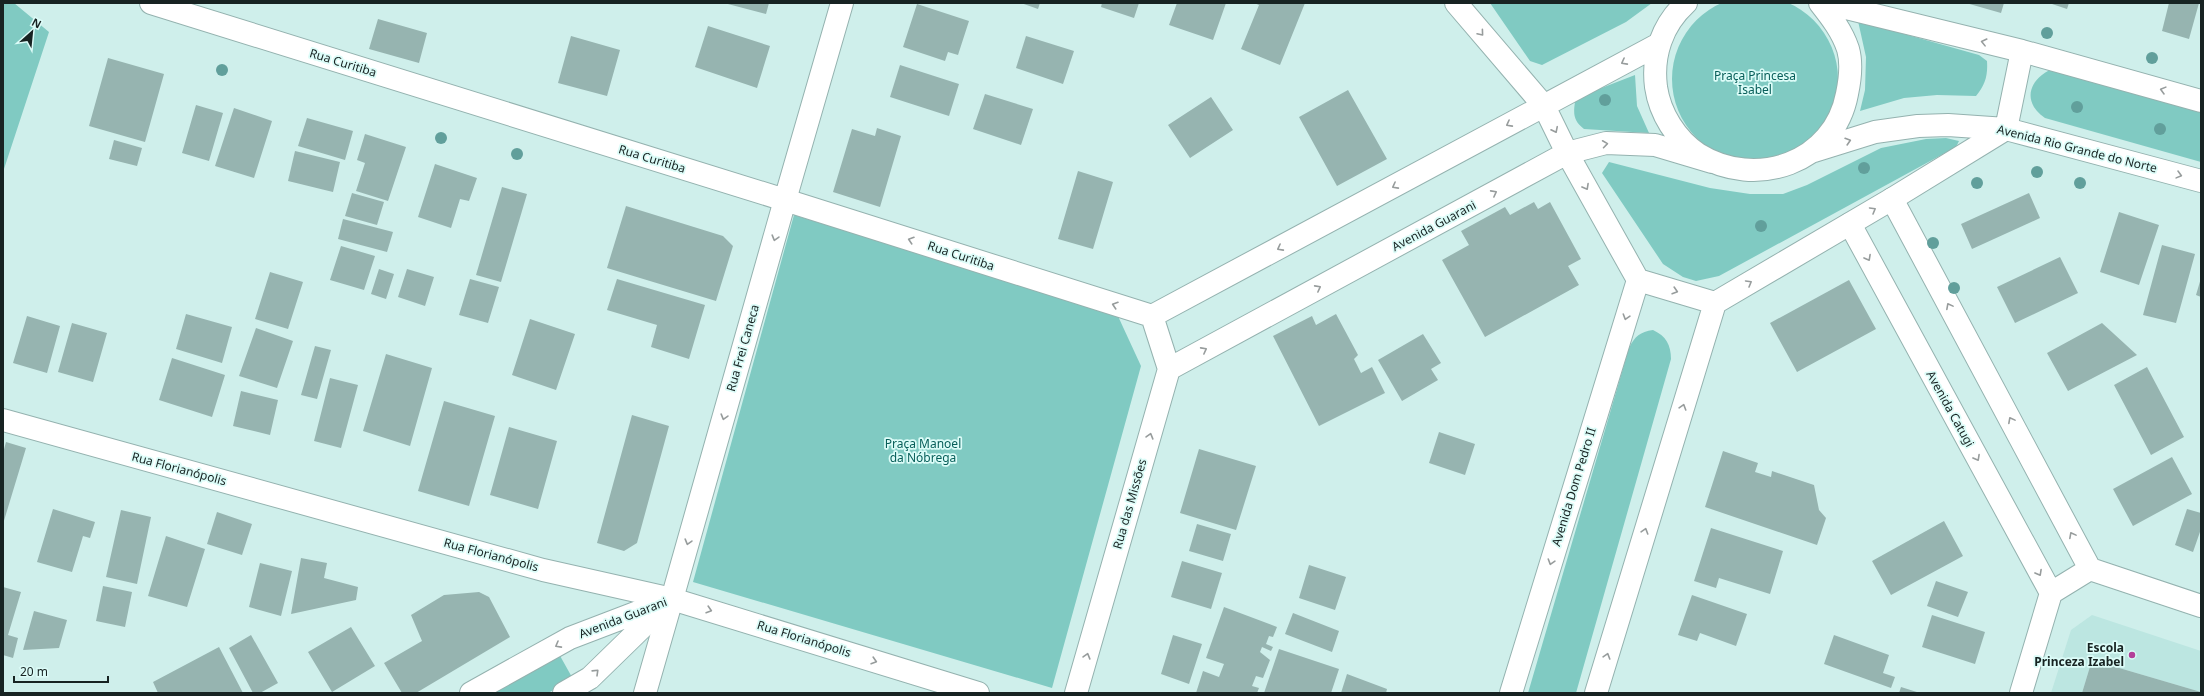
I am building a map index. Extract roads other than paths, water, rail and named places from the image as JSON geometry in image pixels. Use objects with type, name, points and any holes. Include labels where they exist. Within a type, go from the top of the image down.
[{"type":"street","name":"Rua Curitiba","points":[[151,3],[1152,316]]},
{"type":"street","name":"Rua Frei Caneca","points":[[645,693],[842,3]]},
{"type":"street","points":[[1456,3],[1544,106],[1567,153],[1638,280],[1715,303]]},
{"type":"street","points":[[1686,3],[1674,14],[1659,44],[1654,71],[1658,100],[1670,126],[1688,147],[1712,162],[1737,170],[1763,171],[1788,164],[1811,152],[1831,132],[1845,106],[1850,79],[1848,50],[1836,23],[1820,3]]},
{"type":"street","points":[[1826,3],[2022,51],[2201,100]]},
{"type":"street","points":[[1169,369],[1152,316],[1659,44]]},
{"type":"street","points":[[1596,693],[1715,303],[1892,199],[2006,129],[2022,51]]},
{"type":"street","name":"Avenida Rio Grande do Norte","points":[[1811,152],[1875,132],[1918,126],[1948,125],[2006,129],[2201,181]]},
{"type":"street","name":"Avenida Guarani","points":[[1169,369],[1567,153],[1606,143],[1655,145],[1712,162]]},
{"type":"street","points":[[1892,199],[2090,569],[2201,606]]},
{"type":"street","name":"Avenida Catugi","points":[[1850,224],[2051,593]]},
{"type":"street","name":"Avenida Dom Pedro II","points":[[1511,693],[1638,280]]},
{"type":"street","name":"Rua das Missões","points":[[1076,693],[1169,369]]},
{"type":"street","name":"Rua Florianópolis","points":[[3,420],[543,570],[672,599],[978,693]]},
{"type":"street","points":[[2021,693],[2051,593],[2090,569]]},
{"type":"street","name":"Avenida Guarani","points":[[471,693],[570,638],[672,599]]},
{"type":"street","name":"Avenida Guarani","points":[[564,693],[590,678],[672,599]]},
{"type":"place","name":"Escola Princeza Izabel","points":[[2132,655]]},
{"type":"park label","name":"Praça Princesa Isabel","points":[[1755,83]]},
{"type":"park label","name":"Praça Manoel da Nóbrega","points":[[923,451]]}]
